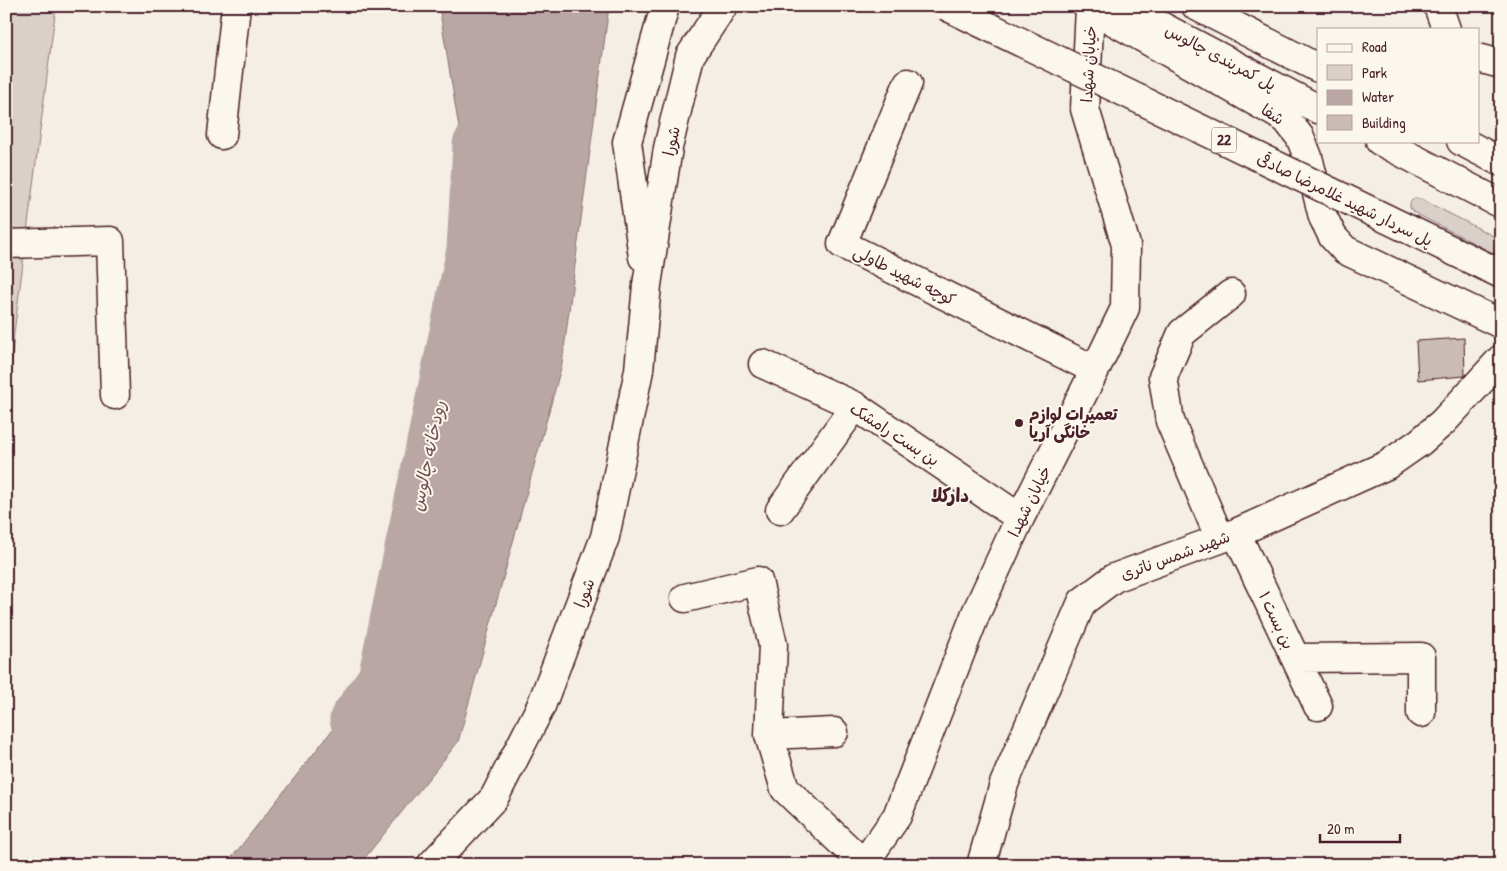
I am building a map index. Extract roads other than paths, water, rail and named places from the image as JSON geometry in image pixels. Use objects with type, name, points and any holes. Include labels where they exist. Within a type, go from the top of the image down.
[{"type":"main road","points":[[222,135],[236,6]]},
{"type":"main road","name":"شورا","points":[[647,285],[627,142],[665,6]]},
{"type":"main road","name":"شورا","points":[[431,865],[494,798],[541,706],[605,537],[639,370],[647,285],[668,148],[690,56],[723,6]]},
{"type":"main road","name":"پل سردار شهید غلامرضا صادقی","points":[[946,6],[1501,274]]},
{"type":"main road","name":"پل کمربندی چالوس","points":[[1123,6],[1317,108]]},
{"type":"main road","points":[[1196,6],[1317,67]]},
{"type":"main road","points":[[1438,6],[1446,28]]},
{"type":"main road","name":"شفا","points":[[1088,7],[1286,120],[1300,137],[1308,157],[1323,217],[1333,237],[1346,250],[1501,324]]},
{"type":"main road","name":"خیابان شهدا","points":[[864,864],[897,816],[976,613],[1020,518],[1125,308],[1126,245],[1085,109],[1088,7]]},
{"type":"main road","points":[[1480,59],[1501,64]]},
{"type":"main road","name":"کوچه شهید طاولی","points":[[908,83],[842,244],[1095,370]]},
{"type":"main road","points":[[1382,142],[1501,204]]},
{"type":"main road","points":[[1463,142],[1501,162]]},
{"type":"main road","points":[[6,244],[110,241],[114,394]]},
{"type":"main road","name":"بن بست ۱","points":[[1231,294],[1182,333],[1163,378],[1170,421],[1228,536],[1296,658],[1318,706]]},
{"type":"main road","name":"شهید شمس ناتری","points":[[981,865],[1004,784],[1082,602],[1114,578],[1228,536],[1387,466],[1420,442],[1443,422],[1501,359]]},
{"type":"main road","name":"بن بست رامشک","points":[[763,364],[855,406],[1020,518]]},
{"type":"main road","points":[[780,510],[855,406]]},
{"type":"main road","points":[[685,598],[758,581],[773,645],[769,735],[785,789],[864,864]]},
{"type":"main road","points":[[1296,658],[1421,657],[1421,713]]},
{"type":"main road","points":[[769,735],[834,732]]},
{"type":"water","points":[[439,6],[609,6],[562,364],[458,742],[359,865],[226,865],[407,635],[483,275]]},
{"type":"waterway","name":"رودخانه چالوس","points":[[354,719],[382,679],[471,250],[477,145]]},
{"type":"place","name":"تعمیرات لوازم خانگی آریا","points":[[1019,423]]},
{"type":"district","name":"دارکلا","points":[[950,495]]}]
